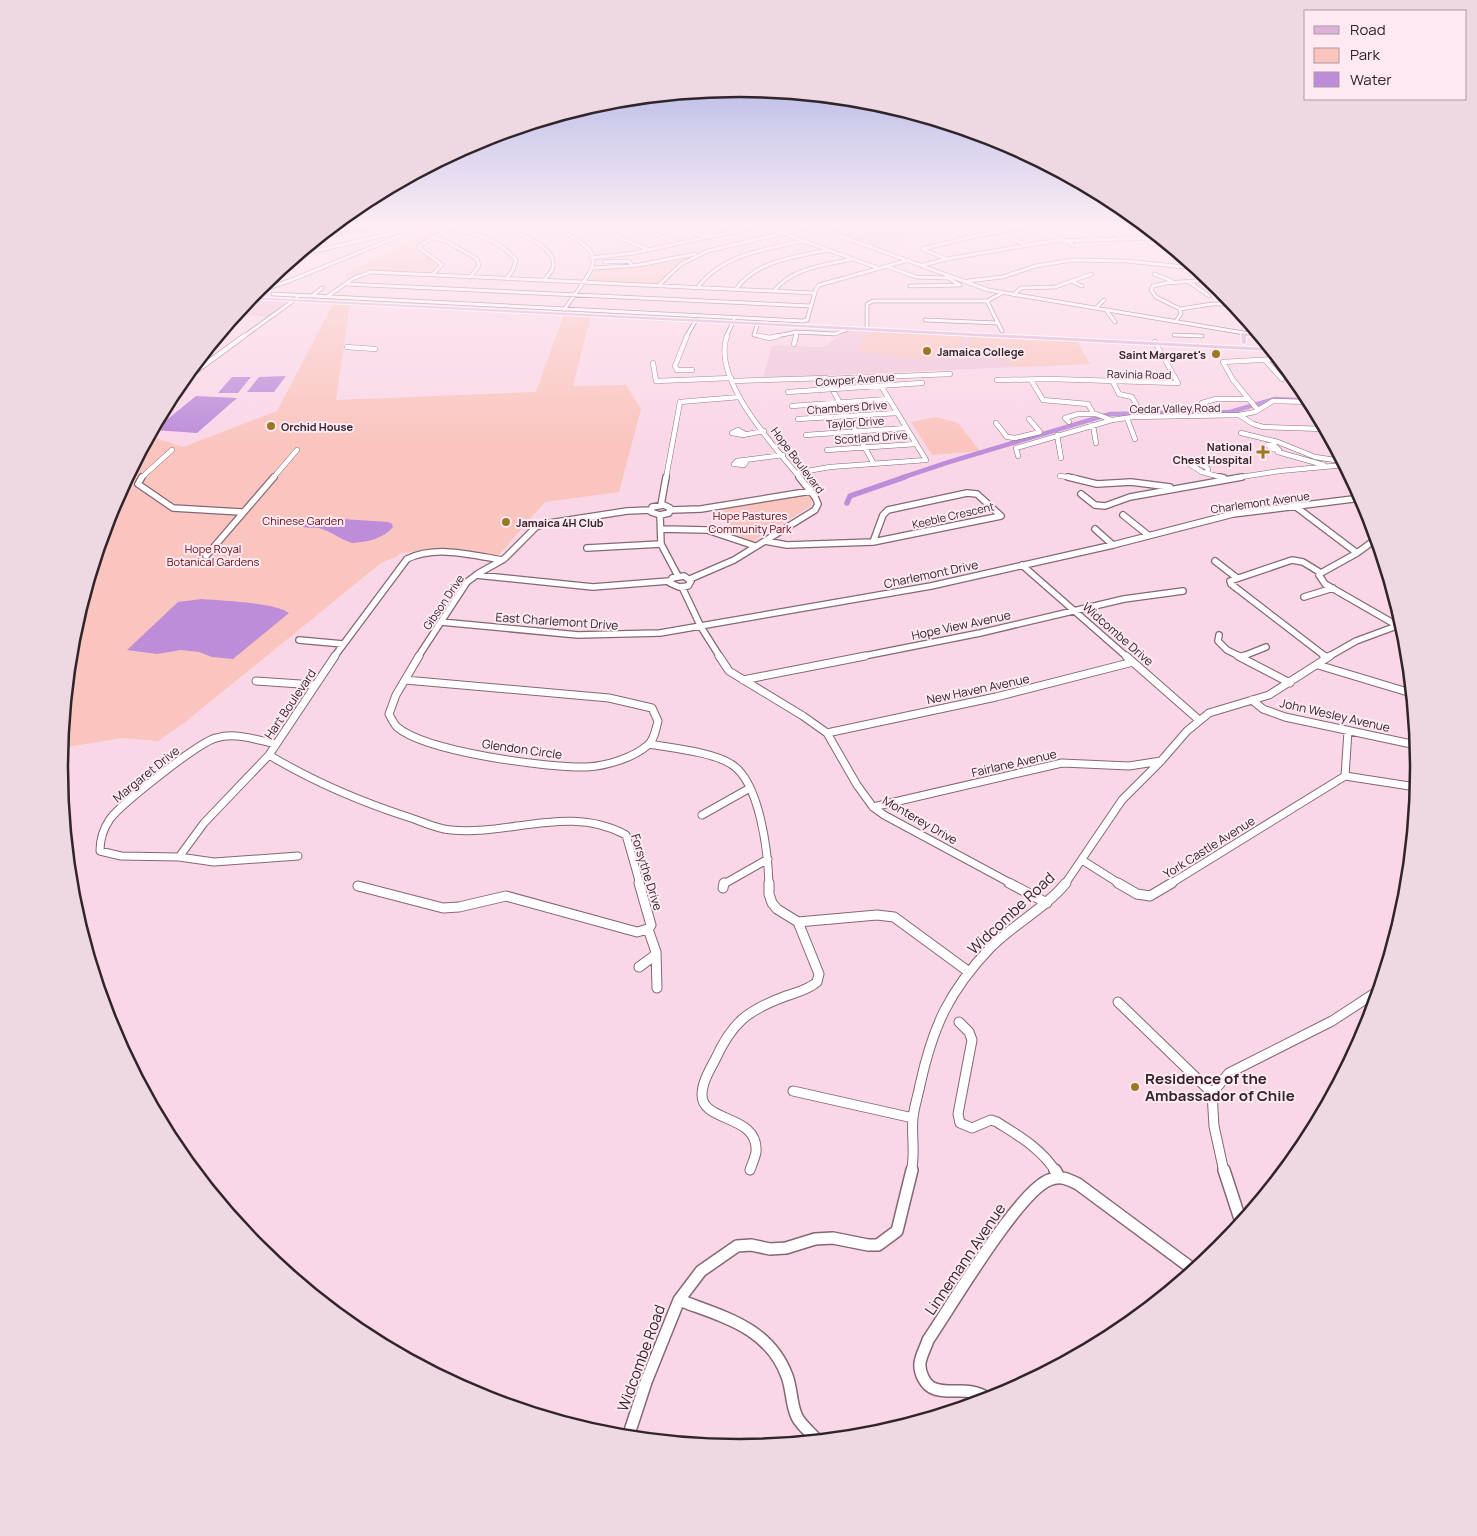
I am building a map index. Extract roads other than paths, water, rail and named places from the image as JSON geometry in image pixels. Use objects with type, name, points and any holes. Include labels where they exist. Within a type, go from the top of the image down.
[{"type":"main road","points":[[276,298],[562,310],[867,328]]},
{"type":"main road","points":[[562,310],[696,320],[1262,349]]},
{"type":"main road","points":[[1244,344],[1242,336],[1245,333],[1250,334]]},
{"type":"main road","points":[[1156,343],[1240,346],[1244,344],[1262,349]]},
{"type":"street","points":[[356,298],[562,310],[805,321],[813,298]]},
{"type":"street","points":[[562,310],[571,298]]},
{"type":"street","points":[[631,298],[810,306]]},
{"type":"street","points":[[867,328],[867,304],[873,301],[987,300],[992,298]]},
{"type":"street","points":[[1030,298],[1250,334]]},
{"type":"street","points":[[1157,298],[1180,309],[1222,304]]},
{"type":"street","points":[[200,368],[296,299]]},
{"type":"street","points":[[987,300],[1002,331]]},
{"type":"street","points":[[1096,308],[1104,300]]},
{"type":"street","points":[[1176,321],[1181,314],[1180,309]]},
{"type":"street","points":[[1106,310],[1115,322]]},
{"type":"street","points":[[692,370],[677,370],[675,366],[682,344],[696,320]]},
{"type":"street","points":[[925,320],[997,323]]},
{"type":"street","name":"Hope Boulevard","points":[[690,579],[716,569],[765,541],[815,510],[818,501],[739,397],[724,356],[724,345],[733,321]]},
{"type":"street","points":[[1198,324],[1197,327],[1205,341]]},
{"type":"street","points":[[757,326],[754,335],[765,338],[797,332],[835,334],[850,328]]},
{"type":"street","points":[[1226,329],[1242,336]]},
{"type":"street","points":[[1181,331],[1184,335]]},
{"type":"street","points":[[794,344],[797,332]]},
{"type":"street","points":[[1174,335],[1202,336]]},
{"type":"street","name":"Ravinia Road","points":[[997,380],[1051,379],[1179,383],[1156,343]]},
{"type":"street","points":[[346,347],[372,347],[375,349]]},
{"type":"street","points":[[1265,360],[1282,379]]},
{"type":"street","points":[[1257,409],[1232,380],[1223,362],[1271,360]]},
{"type":"street","points":[[653,363],[656,381],[823,377],[827,379],[950,374]]},
{"type":"street","points":[[827,379],[830,389],[874,464]]},
{"type":"street","points":[[1031,380],[1043,400],[1084,403],[1095,414]]},
{"type":"street","points":[[1113,382],[1120,394],[1132,397],[1136,404]]},
{"type":"street","name":"Cowper Avenue","points":[[788,392],[922,384]]},
{"type":"street","points":[[796,473],[830,467],[926,460],[881,386]]},
{"type":"street","points":[[660,505],[678,404],[688,400],[739,397]]},
{"type":"street","points":[[792,406],[888,399]]},
{"type":"street","points":[[1202,403],[1216,399],[1248,399]]},
{"type":"street","points":[[1239,415],[1255,412],[1257,409],[1273,401],[1300,402]]},
{"type":"street","points":[[1074,410],[1078,414]]},
{"type":"street","name":"Chambers Drive","points":[[798,419],[897,413]]},
{"type":"street","points":[[1069,422],[1066,418],[1078,414],[1095,414],[1112,420]]},
{"type":"street","points":[[1239,415],[1253,424],[1263,427],[1318,429]]},
{"type":"street","name":"Cedar Valley Road","points":[[1018,456],[1016,448],[1112,420],[1239,415]]},
{"type":"street","points":[[1127,418],[1135,439]]},
{"type":"street","points":[[996,423],[1007,437],[1026,436],[1040,432],[1029,419]]},
{"type":"street","points":[[1093,425],[1096,443]]},
{"type":"street","name":"Taylor Drive","points":[[806,435],[906,428]]},
{"type":"street","points":[[745,434],[764,431]]},
{"type":"street","points":[[1241,433],[1278,442],[1315,457],[1334,460]]},
{"type":"street","points":[[1057,435],[1060,458]]},
{"type":"street","points":[[1026,436],[1035,441]]},
{"type":"street","name":"Scotland Drive","points":[[826,450],[916,444]]},
{"type":"street","points":[[172,450],[141,478],[138,484],[173,508],[241,512]]},
{"type":"street","points":[[206,556],[241,512],[296,450]]},
{"type":"street","points":[[1278,452],[1302,460],[1332,466]]},
{"type":"street","points":[[747,460],[782,455]]},
{"type":"street","points":[[1081,494],[1095,505],[1105,506],[1130,497],[1174,488],[1227,479],[1337,466]]},
{"type":"street","points":[[1207,474],[1227,479]]},
{"type":"street","points":[[1060,476],[1081,479],[1097,484],[1130,482],[1174,488]]},
{"type":"street","points":[[671,510],[667,506],[660,505],[655,506],[651,510],[653,513],[660,515],[671,510],[701,509],[811,491]]},
{"type":"street","name":"Keeble Crescent","points":[[765,541],[788,545],[874,542],[1002,516],[977,494],[967,493],[888,510],[883,515],[874,542]]},
{"type":"street","name":"Charlemont Avenue","points":[[1163,530],[1232,514],[1353,499]]},
{"type":"street","points":[[1295,506],[1356,554]]},
{"type":"street","name":"Gibson Drive","points":[[406,680],[471,577],[503,560],[528,532],[537,526],[627,511],[651,510]]},
{"type":"street","points":[[660,515],[661,544],[678,576]]},
{"type":"street","points":[[1123,515],[1148,535]]},
{"type":"street","points":[[661,529],[707,530],[755,546]]},
{"type":"street","points":[[1094,529],[1113,545]]},
{"type":"street","name":"Charlemont Drive","points":[[701,627],[931,586],[1113,545],[1163,530]]},
{"type":"street","points":[[1371,543],[1356,554],[1321,572],[1319,578],[1333,588],[1393,621]]},
{"type":"street","points":[[588,548],[661,544]]},
{"type":"street","name":"Hart Boulevard","points":[[179,857],[204,823],[269,755],[343,644],[411,556],[446,553],[503,560]]},
{"type":"street","points":[[1321,572],[1303,562],[1292,560],[1232,579],[1231,584],[1327,658]]},
{"type":"street","points":[[1215,561],[1237,578]]},
{"type":"street","name":"Widcombe Drive","points":[[1022,565],[1199,720]]},
{"type":"street","points":[[476,575],[593,587],[669,581],[678,576],[690,579],[690,584],[682,587],[673,586],[669,581]]},
{"type":"street","name":"Monterey Drive","points":[[682,587],[701,627],[729,670],[826,732],[857,785],[873,807],[884,816],[1047,903]]},
{"type":"street","points":[[1304,597],[1333,588]]},
{"type":"street","name":"Hope View Avenue","points":[[744,680],[980,633],[1124,599],[1183,591]]},
{"type":"street","name":"East Charlemont Drive","points":[[441,622],[593,637],[625,637],[701,627]]},
{"type":"street","name":"Widcombe Road","points":[[630,1430],[646,1382],[679,1300],[701,1272],[726,1252],[737,1246],[751,1245],[770,1249],[786,1248],[815,1239],[833,1238],[868,1245],[878,1245],[897,1231],[914,1161],[913,1118],[928,1048],[945,1006],[969,972],[1007,933],[1047,903],[1065,884],[1122,800],[1161,762],[1175,744],[1199,720],[1209,713],[1269,695],[1356,641],[1395,627]]},
{"type":"street","points":[[1219,635],[1217,639],[1221,644],[1241,657],[1290,682]]},
{"type":"street","points":[[299,640],[343,644]]},
{"type":"street","points":[[1241,657],[1266,647]]},
{"type":"street","name":"New Haven Avenue","points":[[826,732],[996,697],[1133,662]]},
{"type":"street","points":[[1318,665],[1405,691]]},
{"type":"street","points":[[406,680],[609,698],[644,705],[652,708],[658,721],[654,736],[649,744],[700,754],[728,762],[736,767],[750,788],[760,816],[768,859],[769,894],[772,903],[777,909],[798,922],[819,974],[817,982],[810,987],[759,1006],[741,1018],[730,1029],[721,1044],[702,1088],[702,1100],[709,1109],[742,1125],[752,1134],[756,1148],[755,1160],[750,1170]]},
{"type":"street","name":"Glendon Circle","points":[[406,680],[392,703],[389,714],[393,723],[408,734],[440,747],[549,766],[588,767],[619,761],[649,744]]},
{"type":"street","points":[[256,681],[315,685]]},
{"type":"street","name":"John Wesley Avenue","points":[[1252,700],[1263,709],[1285,717],[1409,744]]},
{"type":"street","points":[[1348,731],[1345,776],[1409,786]]},
{"type":"street","name":"Margaret Drive","points":[[276,744],[233,735],[214,737],[207,741],[150,783],[111,818],[100,838],[100,851],[121,856],[179,857],[214,862],[298,856]]},
{"type":"street","name":"Forsythe Drive","points":[[269,755],[290,768],[358,801],[448,830],[464,831],[573,820],[610,826],[621,830],[626,835],[651,925],[648,929],[637,932],[506,896],[493,897],[452,908],[443,908],[358,886]]},
{"type":"street","name":"Fairlane Avenue","points":[[873,807],[1062,763],[1129,766],[1161,762]]},
{"type":"street","name":"York Castle Avenue","points":[[1082,860],[1131,891],[1150,896],[1345,776]]},
{"type":"street","points":[[702,815],[750,788]]},
{"type":"street","points":[[723,888],[724,882],[768,859]]},
{"type":"street","points":[[798,922],[876,915],[894,917],[969,972]]},
{"type":"street","points":[[648,929],[658,964],[657,988]]},
{"type":"street","points":[[639,967],[656,952]]},
{"type":"street","points":[[1239,1215],[1227,1181],[1213,1121],[1212,1093],[1229,1073],[1332,1021],[1369,997]]},
{"type":"street","points":[[1118,1002],[1212,1093]]},
{"type":"street","points":[[959,1022],[969,1032],[972,1040],[958,1114],[960,1123],[972,1129],[980,1127],[990,1120],[997,1122],[1033,1145],[1050,1161],[1059,1177],[1069,1179],[1078,1184],[1188,1266]]},
{"type":"street","points":[[793,1091],[913,1118]]},
{"type":"street","name":"Linnemann Avenue","points":[[980,1394],[934,1388],[924,1379],[920,1364],[928,1340],[1013,1213],[1039,1186],[1048,1180],[1059,1177]]},
{"type":"street","points":[[679,1300],[735,1322],[758,1334],[775,1353],[787,1376],[797,1417],[812,1435]]},
{"type":"water","points":[[286,376],[274,392],[247,392],[259,377]]},
{"type":"water","points":[[232,377],[251,377],[238,393],[218,393]]},
{"type":"water","points":[[196,396],[237,398],[197,433],[158,430],[163,423]]},
{"type":"water","points":[[343,519],[388,522],[393,527],[374,539],[352,543],[323,529],[300,525],[308,520]]},
{"type":"water","points":[[202,599],[260,604],[282,609],[289,613],[233,659],[212,657],[199,652],[181,650],[157,654],[127,650],[178,602]]},
{"type":"waterway","points":[[901,478],[1110,414],[1230,412],[1275,399],[1296,400]]},
{"type":"waterway","points":[[847,503],[850,496],[905,477]]},
{"type":"place","name":"Jamaica College","points":[[927,351]]},
{"type":"place","name":"Saint Margaret's","points":[[1216,354]]},
{"type":"place","name":"Orchid House","points":[[271,426]]},
{"type":"place","name":"National Chest Hospital","points":[[1263,452]]},
{"type":"place","name":"Jamaica 4H Club","points":[[506,522]]},
{"type":"place","name":"Residence of the Ambassador of Chile","points":[[1135,1087]]},
{"type":"park label","name":"Chinese Garden","points":[[303,520]]},
{"type":"park label","name":"Hope Pastures Community Park","points":[[750,521]]},
{"type":"park label","name":"Hope Royal Botanical Gardens","points":[[213,554]]}]
